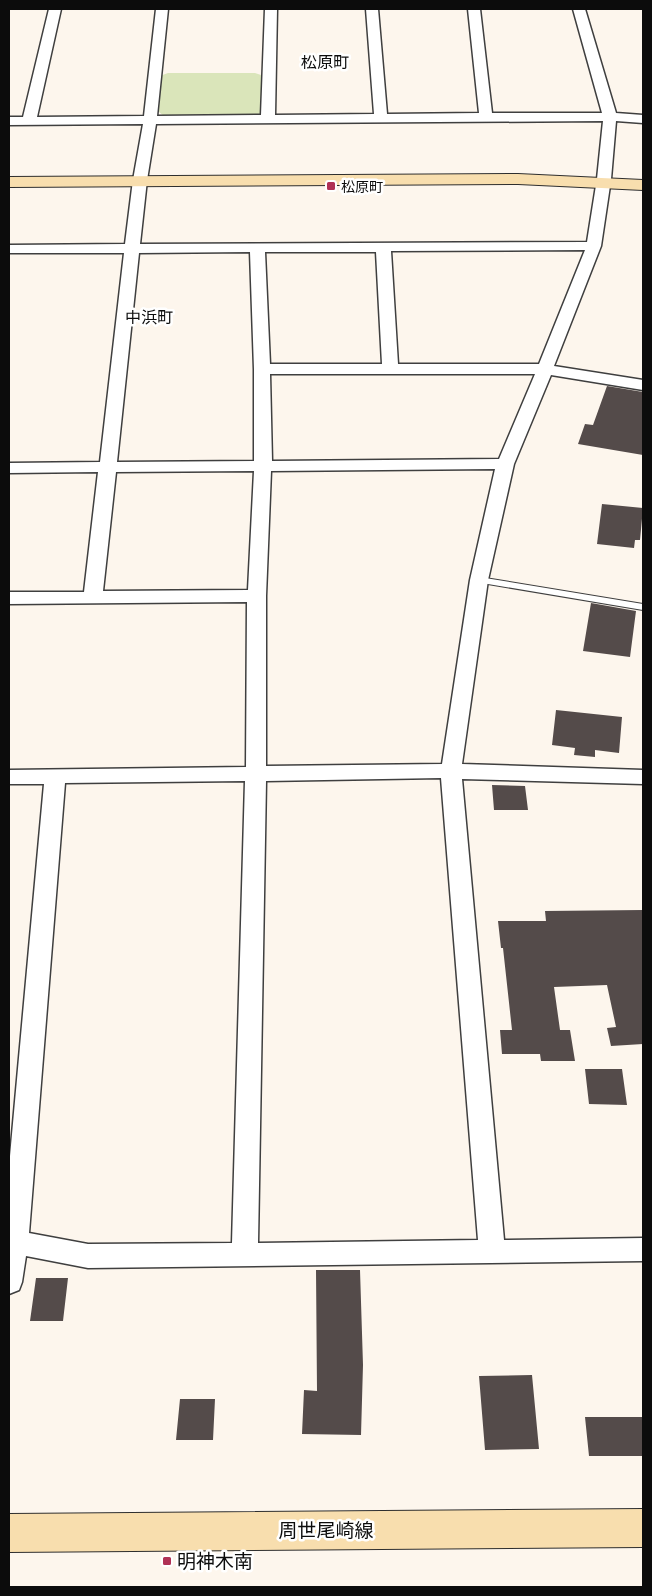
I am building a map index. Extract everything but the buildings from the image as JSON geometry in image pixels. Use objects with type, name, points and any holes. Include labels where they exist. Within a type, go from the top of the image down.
[{"type":"street","points":[[29,121],[55,9]]},
{"type":"street","points":[[93,597],[106,468],[140,180],[150,120],[162,9]]},
{"type":"street","points":[[268,119],[271,9]]},
{"type":"street","points":[[372,9],[381,119]]},
{"type":"street","points":[[474,9],[486,117]]},
{"type":"street","points":[[492,1251],[451,771],[479,580],[505,464],[546,369],[594,246],[610,117],[579,9]]},
{"type":"street","points":[[9,121],[486,117],[610,117],[643,119]]},
{"type":"street","points":[[9,182],[518,179],[643,185]]},
{"type":"street","points":[[383,246],[390,368]]},
{"type":"street","points":[[9,249],[594,246]]},
{"type":"street","points":[[245,1254],[256,773],[257,596],[264,466],[257,247]]},
{"type":"street","points":[[262,369],[546,369],[643,385]]},
{"type":"street","points":[[9,468],[505,464]]},
{"type":"street","points":[[9,598],[257,596]]},
{"type":"street","points":[[9,777],[451,771],[643,777]]},
{"type":"street","points":[[9,1282],[55,776]]},
{"type":"street","points":[[12,1242],[88,1256],[643,1250]]},
{"type":"street","name":"周世尾崎線","points":[[9,1533],[643,1528]]},
{"type":"lane","points":[[479,580],[643,607]]},
{"type":"green space","points":[[168,73],[255,73],[261,75],[262,114],[164,116],[159,112],[160,76]]},
{"type":"place","name":"松原町","points":[[331,186]]},
{"type":"place","name":"明神木南","points":[[167,1561]]},
{"type":"district","name":"松原町","points":[[325,62]]},
{"type":"district","name":"中浜町","points":[[149,317]]}]
